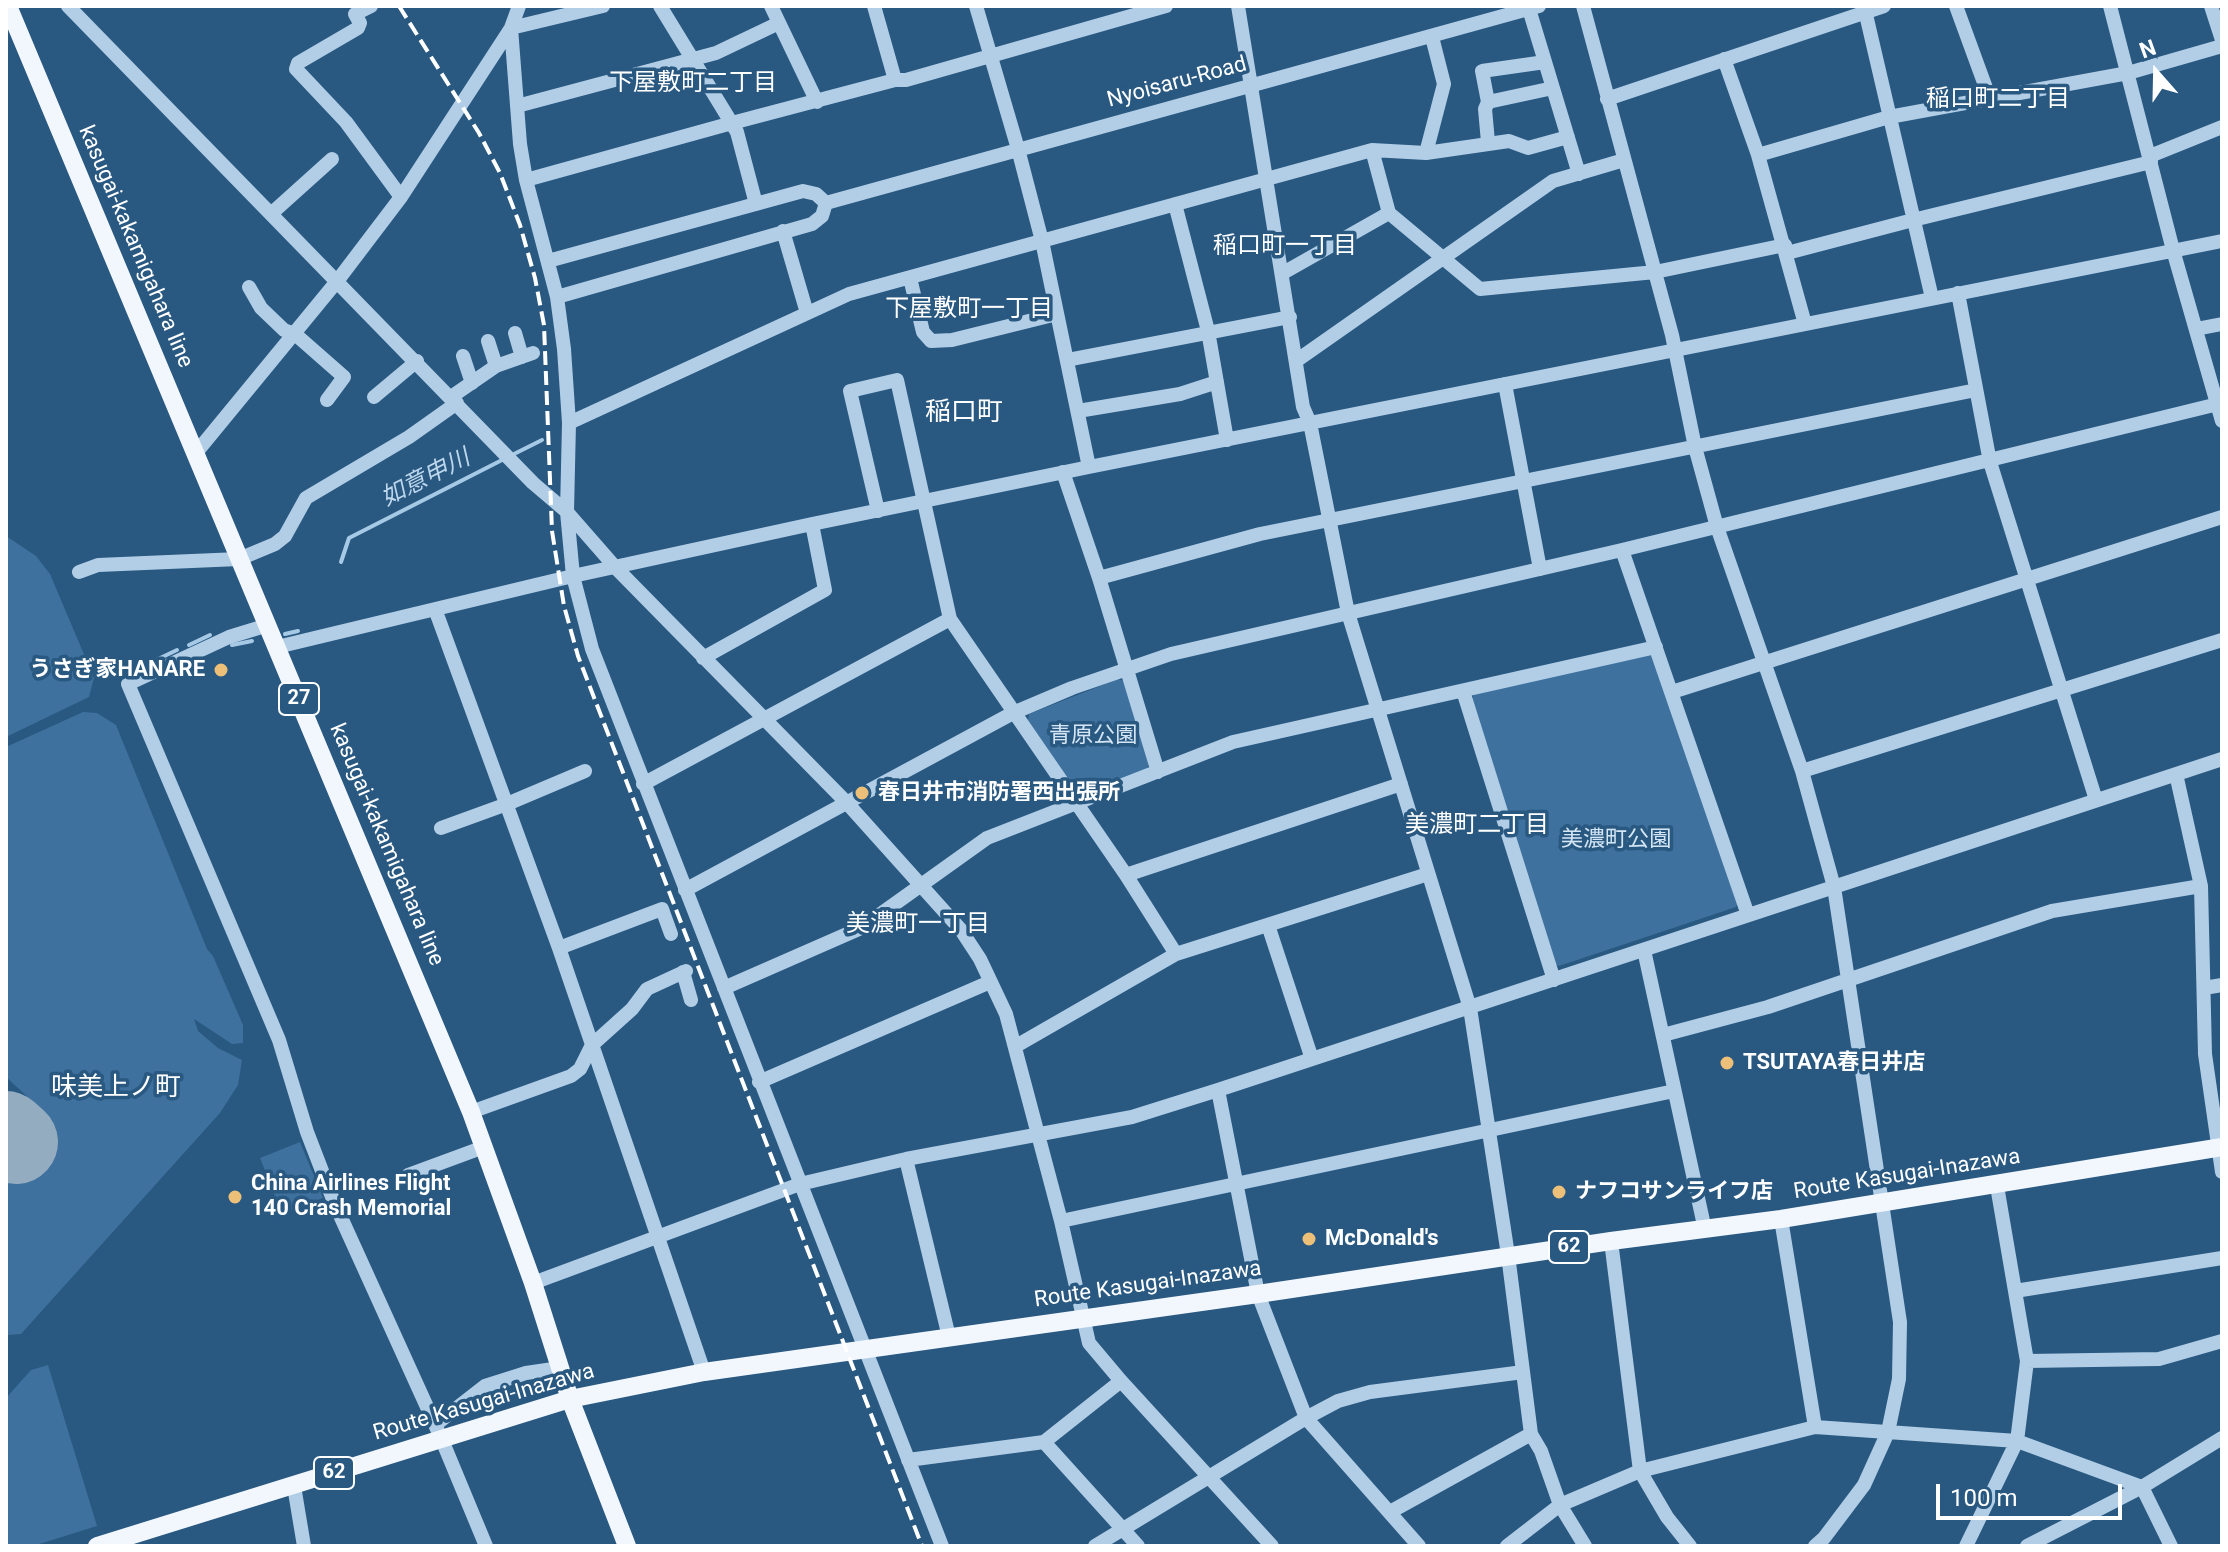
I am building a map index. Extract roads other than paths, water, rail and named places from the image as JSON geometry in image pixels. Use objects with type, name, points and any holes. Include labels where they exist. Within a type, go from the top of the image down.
[{"type":"main road","name":"kasugai-kakamigahara line","points":[[8,6],[471,1112],[533,1283],[570,1399],[627,1546]]},
{"type":"main road","name":"Route Kasugai-Inazawa","points":[[97,1546],[140,1540],[438,1432],[570,1399],[704,1372],[1258,1294],[1508,1255],[1781,1219],[2220,1147]]},
{"type":"street","points":[[68,6],[509,457],[567,512],[616,568],[847,803],[961,930],[980,959],[1006,1014],[1016,1046],[1089,1343],[1272,1546]]},
{"type":"street","points":[[371,6],[353,10],[360,23],[358,28],[298,63],[296,69],[346,122],[401,197]]},
{"type":"street","points":[[195,454],[295,334],[401,197],[511,28],[519,6]]},
{"type":"street","points":[[511,28],[603,6]]},
{"type":"street","points":[[660,6],[737,132],[756,204]]},
{"type":"street","points":[[771,6],[817,102]]},
{"type":"street","points":[[874,6],[895,80]]},
{"type":"street","points":[[976,6],[1042,241],[1089,467]]},
{"type":"street","points":[[526,180],[895,80],[906,80],[1166,6]]},
{"type":"street","points":[[1238,6],[1303,407],[1310,423],[1348,613],[1470,1008],[1508,1255],[1531,1434],[1541,1451],[1560,1505],[1585,1546]]},
{"type":"street","points":[[1583,6],[1655,272],[1695,447],[1717,527],[1802,771],[1834,887],[1900,1322],[1899,1379],[1888,1432],[1864,1485],[1825,1543]]},
{"type":"street","points":[[1607,99],[1865,9],[1884,6]]},
{"type":"street","points":[[1956,6],[1990,99]]},
{"type":"street","points":[[1758,155],[1889,117],[2128,73],[2222,43],[2211,6]]},
{"type":"street","points":[[1534,7],[1545,62],[1579,174]]},
{"type":"street","name":"Nyoisaru-Road","points":[[826,203],[1534,7]]},
{"type":"street","points":[[2113,7],[2173,250],[2220,404],[2222,421]]},
{"type":"street","points":[[1865,9],[1932,298]]},
{"type":"street","points":[[517,106],[716,53],[779,23]]},
{"type":"street","points":[[511,28],[526,180],[557,297],[564,349],[569,423],[567,512],[573,576],[592,649],[942,1546]]},
{"type":"street","points":[[1426,153],[1444,84],[1432,37]]},
{"type":"street","points":[[1724,59],[1758,155],[1805,324]]},
{"type":"street","points":[[1488,142],[1485,109],[1488,102],[1482,71],[1545,62]]},
{"type":"street","points":[[1488,102],[1553,88]]},
{"type":"street","points":[[1372,150],[1389,213],[1480,289],[1655,272],[1786,249],[2150,159],[2221,132]]},
{"type":"street","points":[[569,423],[849,294],[1372,150],[1426,153],[1509,141],[1528,148],[1568,137]]},
{"type":"street","points":[[272,213],[332,159]]},
{"type":"street","points":[[1296,361],[1553,181],[1624,160]]},
{"type":"street","points":[[548,261],[803,191],[816,194],[826,203],[822,216],[812,224],[557,297]]},
{"type":"street","points":[[1175,204],[1208,331],[1227,440]]},
{"type":"street","points":[[1283,273],[1389,213]]},
{"type":"street","points":[[783,231],[807,313]]},
{"type":"street","points":[[277,647],[573,576],[812,524],[2222,241]]},
{"type":"street","points":[[910,278],[923,332],[931,341],[952,340],[1057,314]]},
{"type":"street","points":[[249,287],[261,308],[284,330],[295,334],[344,377],[327,400]]},
{"type":"street","points":[[1958,293],[1990,462],[2096,800]]},
{"type":"street","points":[[1067,360],[1290,317]]},
{"type":"street","points":[[2196,329],[2222,324]]},
{"type":"street","points":[[79,572],[98,565],[239,559],[275,544],[285,536],[306,498],[409,437],[496,366],[527,355],[515,333]]},
{"type":"street","points":[[488,341],[496,366]]},
{"type":"street","points":[[463,356],[472,383]]},
{"type":"street","points":[[374,397],[417,361]]},
{"type":"street","points":[[878,511],[850,391],[897,380],[950,619],[1126,875],[1176,954]]},
{"type":"street","points":[[1078,411],[1180,394],[1217,382]]},
{"type":"street","points":[[1505,384],[1540,569]]},
{"type":"street","points":[[1099,578],[1260,534],[1976,390]]},
{"type":"street","points":[[685,890],[1013,713],[1126,668],[1171,654],[1622,550],[2220,404]]},
{"type":"street","points":[[1063,472],[1158,772]]},
{"type":"street","points":[[1672,692],[2222,517]]},
{"type":"street","points":[[703,658],[825,590],[812,524]]},
{"type":"street","points":[[1622,550],[1748,915]]},
{"type":"street","points":[[435,609],[559,948],[704,1372]]},
{"type":"street","points":[[643,784],[950,619]]},
{"type":"street","points":[[268,625],[229,637],[128,684],[279,1040],[307,1132],[334,1202],[486,1546]]},
{"type":"street","points":[[1802,771],[2222,640]]},
{"type":"street","points":[[724,988],[861,928],[987,838],[1233,742],[1656,647]]},
{"type":"street","points":[[1463,691],[1554,980]]},
{"type":"street","points":[[533,1283],[800,1184],[906,1159],[1132,1117],[2222,759]]},
{"type":"street","points":[[441,828],[585,771]]},
{"type":"street","points":[[2176,774],[2201,886],[2205,1054],[2222,1172]]},
{"type":"street","points":[[1126,875],[1401,784]]},
{"type":"street","points":[[1016,1046],[1176,954],[1428,874]]},
{"type":"street","points":[[1663,1035],[1768,1007],[2052,911],[2201,886]]},
{"type":"street","points":[[559,948],[662,909],[671,934]]},
{"type":"street","points":[[1268,925],[1312,1059]]},
{"type":"street","points":[[1644,950],[1705,1230]]},
{"type":"street","points":[[471,1112],[571,1076],[580,1069],[592,1045],[632,1009],[647,989],[684,971],[691,1000]]},
{"type":"street","points":[[759,1082],[990,982]]},
{"type":"street","points":[[2204,988],[2222,985]]},
{"type":"street","points":[[1218,1090],[1258,1294],[1306,1418],[1419,1546]]},
{"type":"street","points":[[1061,1221],[1674,1091]]},
{"type":"street","points":[[408,1175],[484,1147]]},
{"type":"street","points":[[906,1159],[949,1337]]},
{"type":"street","points":[[1966,1546],[2017,1441],[2027,1361],[1997,1186]]},
{"type":"street","points":[[1781,1219],[1815,1427]]},
{"type":"street","points":[[1611,1241],[1640,1471],[1667,1517],[1690,1546]]},
{"type":"street","points":[[2015,1291],[2222,1258]]},
{"type":"street","points":[[2027,1361],[2159,1359],[2222,1341]]},
{"type":"street","points":[[438,1432],[485,1386],[526,1373],[560,1368]]},
{"type":"street","points":[[1095,1546],[1338,1401],[1370,1392],[1523,1372]]},
{"type":"street","points":[[908,1460],[1044,1442],[1121,1381]]},
{"type":"street","points":[[1507,1546],[1560,1505],[1640,1471],[1815,1427],[2017,1441],[2142,1487],[2171,1546]]},
{"type":"street","points":[[1390,1512],[1531,1434]]},
{"type":"street","points":[[1044,1442],[1138,1546]]},
{"type":"street","points":[[2027,1546],[2220,1445]]},
{"type":"street","points":[[294,1486],[304,1546]]},
{"type":"waterway","name":"如意申川","points":[[512,455],[542,440]]},
{"type":"waterway","name":"如意申川","points":[[341,562],[349,538],[504,459]]},
{"type":"waterway","name":"如意申川","points":[[285,634],[298,631]]},
{"type":"waterway","name":"如意申川","points":[[189,645],[210,635]]},
{"type":"waterway","name":"如意申川","points":[[232,645],[252,641]]},
{"type":"waterway","name":"如意申川","points":[[154,661],[177,650]]},
{"type":"waterway","name":"如意申川","points":[[127,676],[134,670]]},
{"type":"railway","points":[[399,6],[479,133],[500,173],[520,225],[544,325],[552,531],[564,606],[578,656],[922,1546]]},
{"type":"place","name":"うさぎ家HANARE","points":[[221,670]]},
{"type":"place","name":"春日井市消防署西出張所","points":[[862,793]]},
{"type":"place","name":"TSUTAYA春日井店","points":[[1727,1063]]},
{"type":"place","name":"ナフコサンライフ店","points":[[1559,1192]]},
{"type":"place","name":"China Airlines Flight 140 Crash Memorial","points":[[235,1197]]},
{"type":"place","name":"McDonald's","points":[[1309,1239]]},
{"type":"district","name":"下屋敷町二丁目","points":[[693,84]]},
{"type":"district","name":"稲口町二丁目","points":[[1998,100]]},
{"type":"district","name":"稲口町一丁目","points":[[1285,247]]},
{"type":"district","name":"下屋敷町一丁目","points":[[969,310]]},
{"type":"district","name":"稲口町","points":[[964,413]]},
{"type":"district","name":"美濃町二丁目","points":[[1477,826]]},
{"type":"district","name":"美濃町一丁目","points":[[918,925]]},
{"type":"district","name":"味美上ノ町","points":[[116,1088]]},
{"type":"park label","name":"青原公園","points":[[1093,736]]},
{"type":"park label","name":"美濃町公園","points":[[1616,840]]}]
